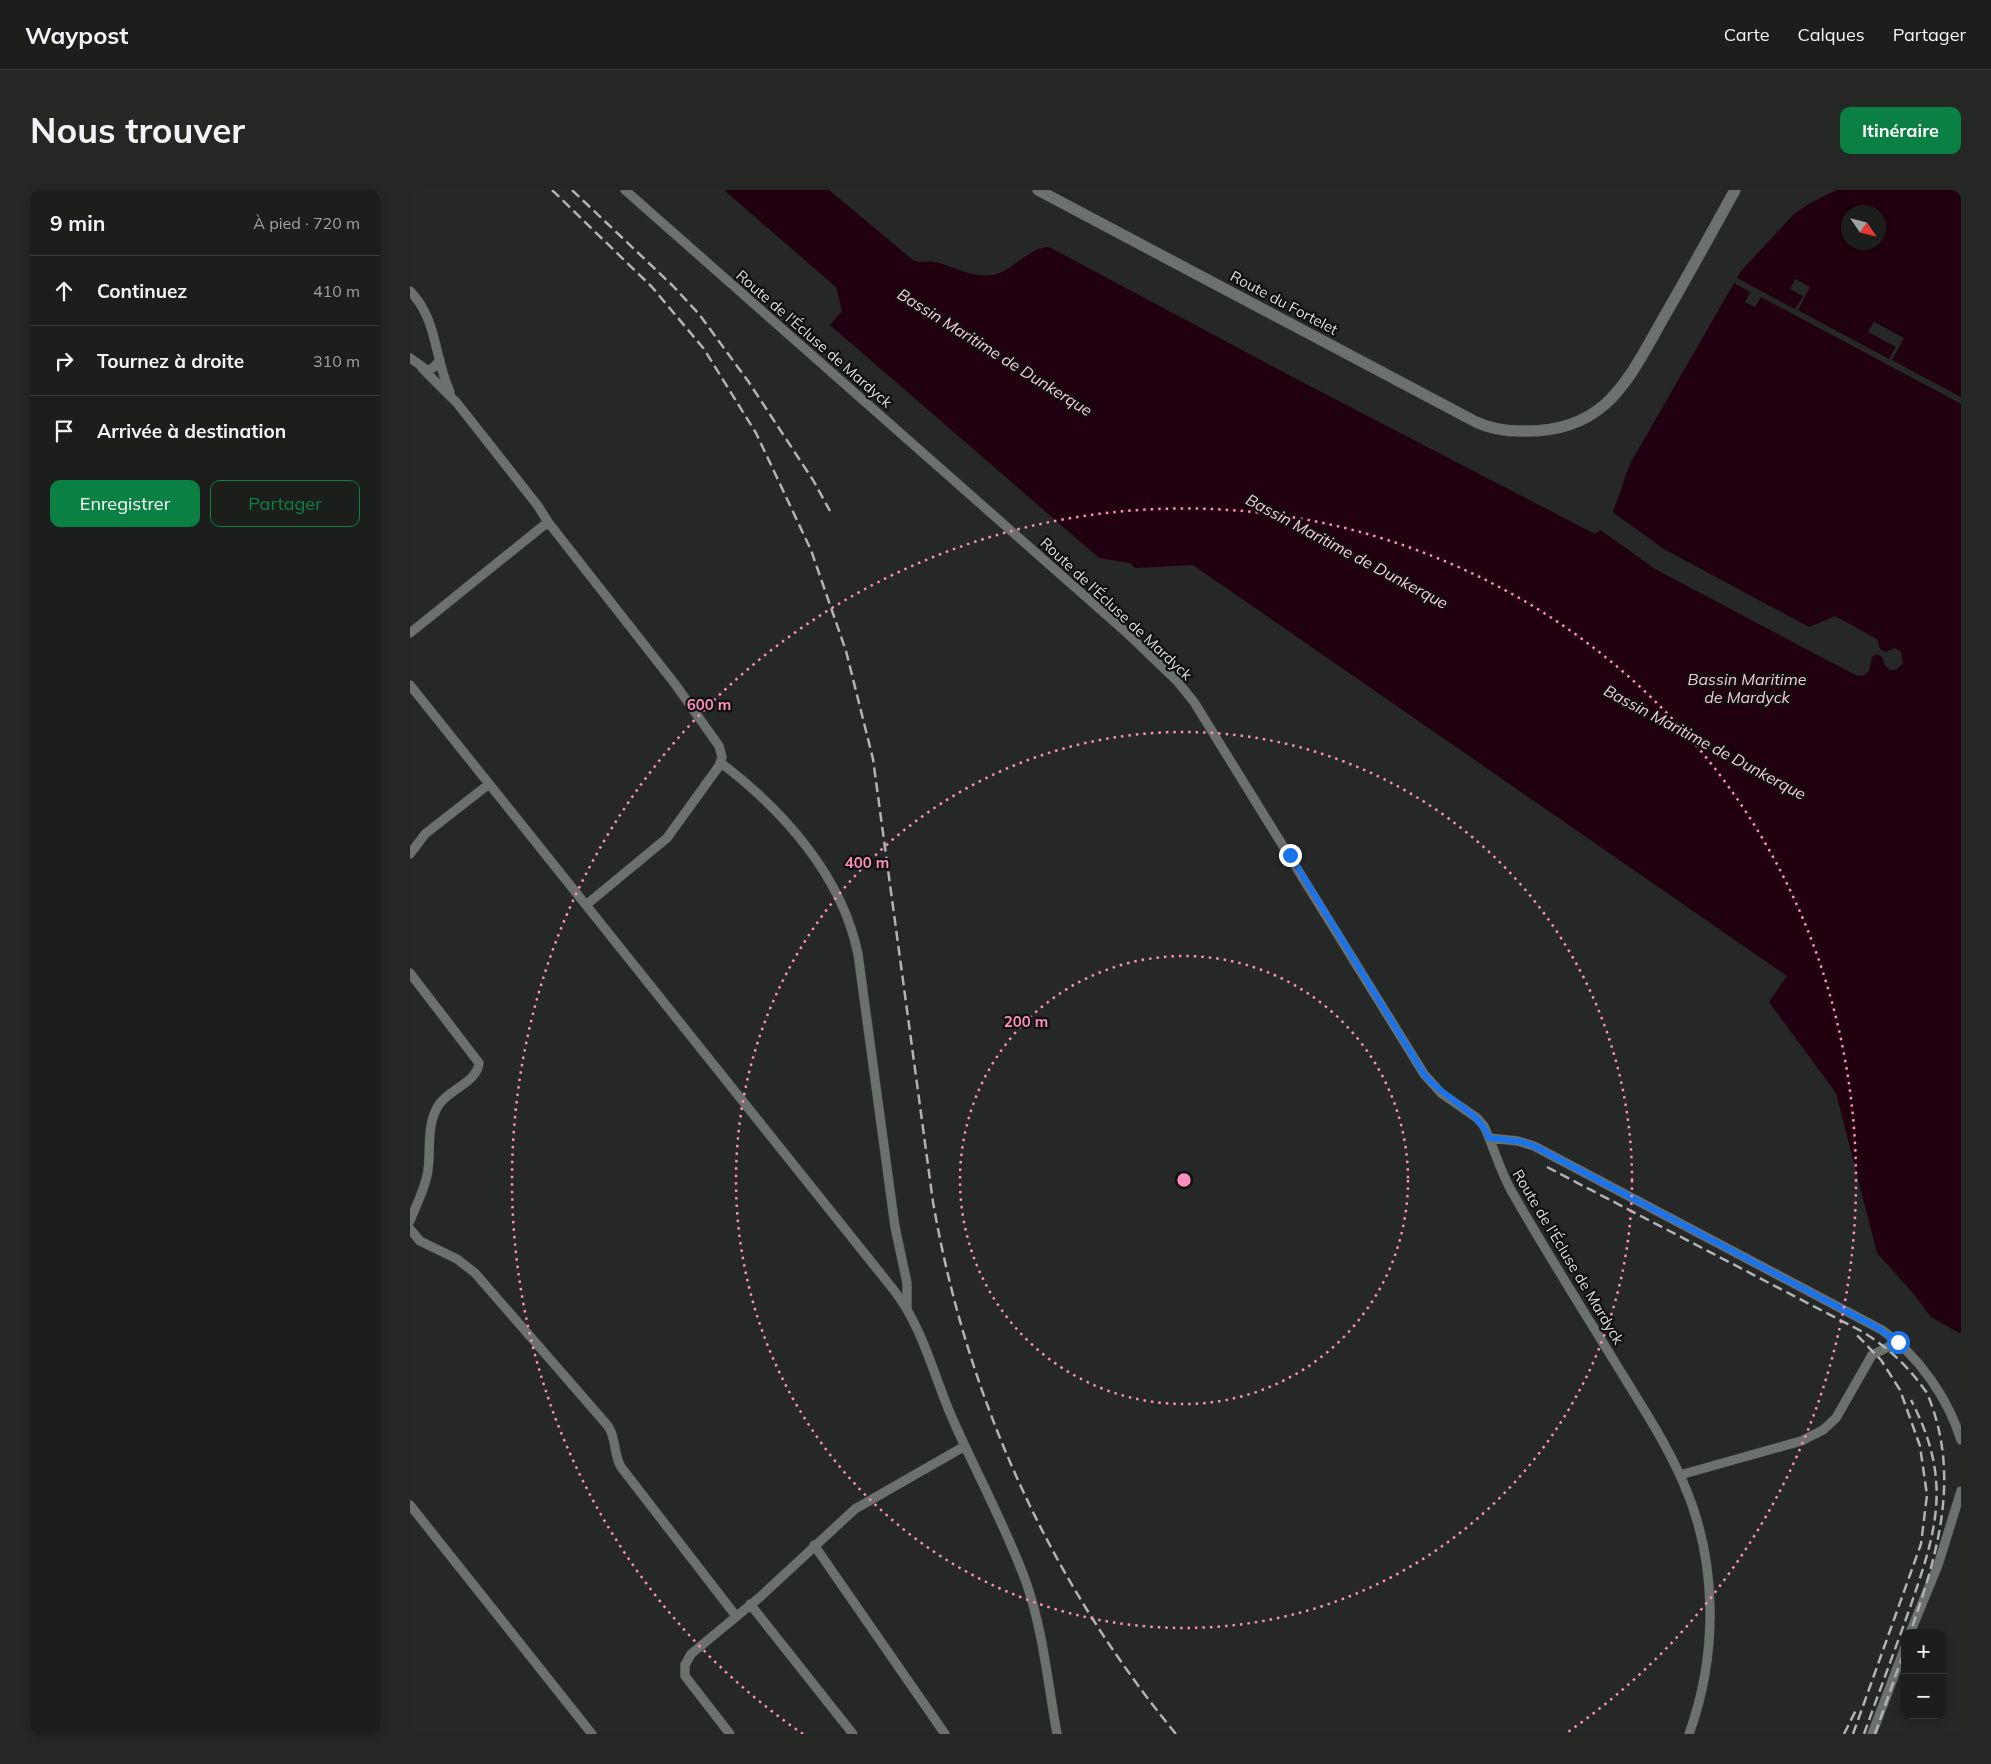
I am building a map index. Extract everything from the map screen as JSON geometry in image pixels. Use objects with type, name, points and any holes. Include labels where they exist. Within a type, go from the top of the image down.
[{"type":"main road","name":"Route du Fortelet","points":[[1038,190],[1476,422],[1497,430],[1540,432],[1564,427],[1592,414],[1611,399],[1631,373],[1695,264],[1742,190]]},
{"type":"main road","name":"Route du Fortelet","points":[[1054,190],[1489,420],[1520,431]]},
{"type":"main road","name":"Route du Fortelet","points":[[1695,264],[1735,190]]},
{"type":"street","name":"Route de l'Écluse de Mardyck","points":[[625,190],[1121,628],[1177,681],[1209,725],[1424,1074],[1441,1093],[1481,1121],[1512,1194],[1653,1425],[1680,1475],[1701,1538],[1710,1602],[1706,1665],[1700,1700],[1689,1734]]},
{"type":"street","points":[[410,291],[420,303],[431,324],[447,385],[456,403]]},
{"type":"street","points":[[410,358],[456,403],[538,506],[548,522],[675,684],[719,746],[722,754],[721,763],[667,838],[586,905]]},
{"type":"street","points":[[422,368],[430,369],[440,360]]},
{"type":"street","points":[[410,633],[548,522]]},
{"type":"street","points":[[410,685],[907,1309],[919,1331],[948,1408],[1028,1588],[1036,1617],[1057,1734]]},
{"type":"street","points":[[721,763],[780,816],[830,880],[848,917],[858,954],[895,1227],[907,1283],[907,1309]]},
{"type":"street","points":[[410,854],[425,834],[489,784]]},
{"type":"street","points":[[410,973],[479,1063],[476,1073],[444,1098],[436,1110],[429,1136],[428,1173],[410,1221]]},
{"type":"street","points":[[1489,1138],[1523,1142],[1542,1150],[1878,1328],[1898,1342],[1915,1360],[1934,1386],[1954,1422],[1961,1440]]},
{"type":"street","points":[[411,1233],[457,1258],[475,1273],[608,1426],[614,1436],[617,1461],[621,1467],[736,1616]]},
{"type":"street","points":[[1680,1475],[1801,1441],[1820,1432],[1833,1422],[1842,1411],[1870,1358],[1878,1351],[1898,1342]]},
{"type":"street","points":[[730,1734],[690,1684],[684,1669],[691,1654],[750,1604],[850,1512],[870,1498],[965,1446]]},
{"type":"street","points":[[1912,1629],[1941,1557],[1961,1491]]},
{"type":"street","points":[[410,1505],[592,1734]]},
{"type":"street","points":[[814,1545],[945,1734]]},
{"type":"street","points":[[750,1604],[853,1734]]},
{"type":"street","points":[[1872,1734],[1901,1658]]},
{"type":"water","name":"Bassin Maritime de Mardyck","points":[[724,190],[829,190],[913,260],[936,262],[978,275],[987,276],[1004,271],[1031,253],[1049,247],[1304,383],[1595,534],[1607,522],[1617,502],[1631,462],[1741,271],[1794,214],[1810,203],[1837,190],[1961,190],[1961,1334],[1931,1317],[1913,1293],[1877,1253],[1836,1093],[1769,1002],[1787,976],[1193,565],[1135,568],[1130,563],[1099,558],[830,325],[842,311],[836,287]]},
{"type":"pier","points":[[1735,277],[1795,309],[1803,296],[1790,289],[1795,279],[1810,287],[1798,310],[1889,359],[1896,347],[1868,332],[1874,322],[1904,338],[1892,360],[1961,397],[1961,404],[1761,297],[1755,307],[1745,302],[1750,292],[1732,282]]},
{"type":"pier","points":[[1611,511],[1664,549],[1809,627],[1835,616],[1877,639],[1880,649],[1885,652],[1895,648],[1901,652],[1903,663],[1896,670],[1890,670],[1885,666],[1882,657],[1877,654],[1872,657],[1869,671],[1864,675],[1858,676],[1840,667],[1655,569],[1599,529]]},
{"type":"railway","points":[[552,190],[652,287],[704,349],[756,433],[811,550],[846,651],[873,759],[933,1202],[948,1275],[967,1346],[991,1416],[1020,1484],[1052,1550],[1089,1613],[1130,1675],[1176,1734]]},
{"type":"railway","points":[[572,190],[673,286],[699,314],[748,381],[813,480],[830,511]]},
{"type":"railway","points":[[1547,1167],[1861,1331],[1889,1351],[1920,1384],[1927,1393],[1937,1423],[1943,1453],[1944,1483],[1942,1513],[1937,1542],[1930,1572],[1911,1629]]},
{"type":"railway","points":[[1853,1734],[1921,1544],[1927,1495],[1920,1446],[1900,1390],[1881,1360],[1854,1332]]},
{"type":"railway","points":[[1864,1734],[1926,1559],[1936,1508],[1933,1457],[1911,1400]]},
{"type":"railway","points":[[1875,1734],[1901,1660]]},
{"type":"railway","points":[[1844,1734],[1856,1710]]},
{"type":"route","points":[[1290,855],[1424,1074],[1441,1093],[1481,1121],[1486,1128],[1489,1138],[1518,1141],[1534,1146],[1878,1328],[1898,1342]]},
{"type":"water label","name":"Bassin Maritime de Dunkerque","points":[[995,352]]},
{"type":"water label","name":"Bassin Maritime de Dunkerque","points":[[1347,551]]},
{"type":"water label","name":"Bassin Maritime de Dunkerque","points":[[1705,742]]}]
